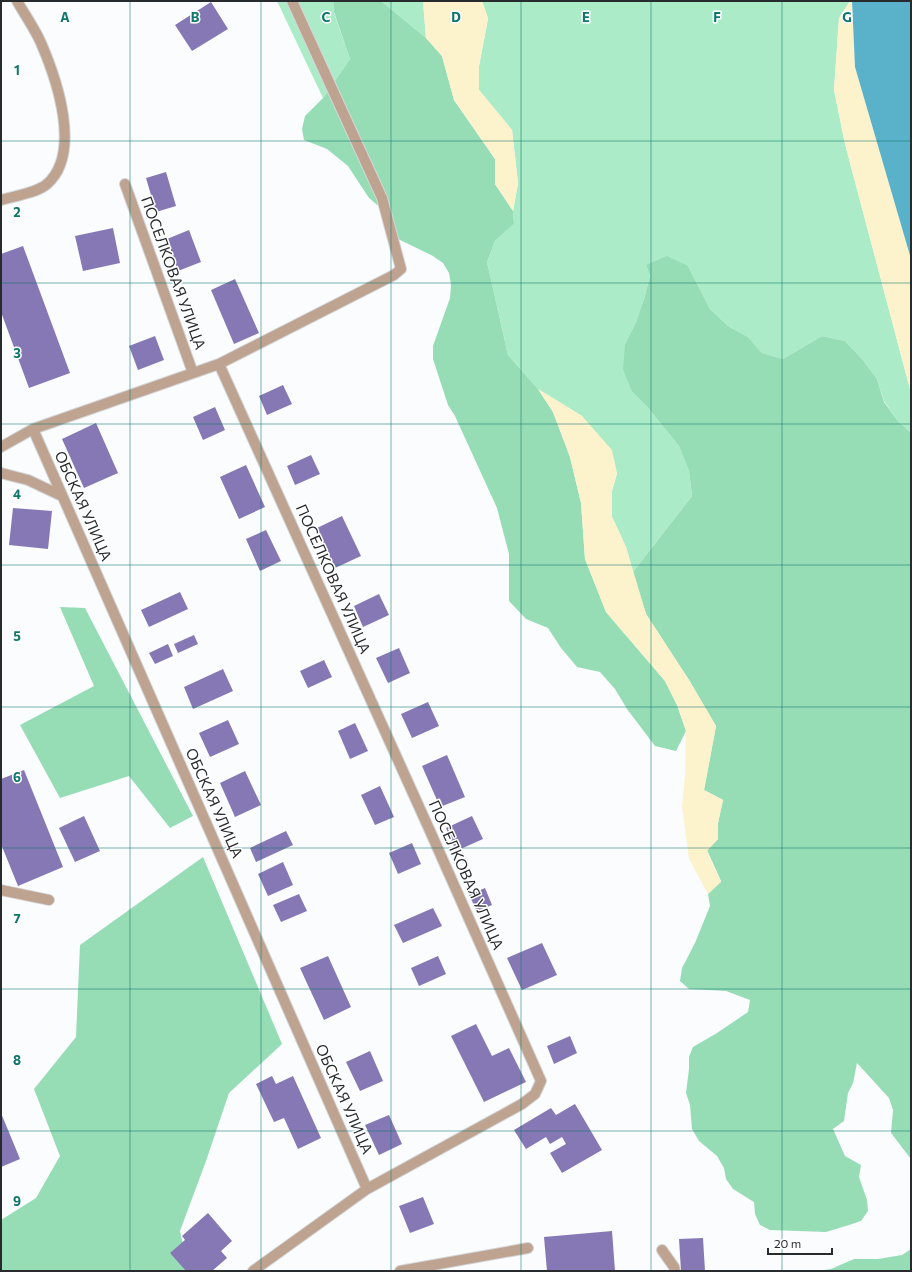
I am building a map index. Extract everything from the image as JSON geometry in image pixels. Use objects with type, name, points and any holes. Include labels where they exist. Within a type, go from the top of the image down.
[{"type":"street","points":[[1,200],[31,192],[47,185],[61,167],[66,142],[59,93],[41,42],[17,1]]},
{"type":"street","points":[[1,447],[33,429],[219,364],[394,275],[401,269],[382,198],[292,1]]},
{"type":"street","name":"ПОСЕЛКОВАЯ УЛИЦА","points":[[126,184],[193,373]]},
{"type":"street","name":"ПОСЕЛКОВАЯ УЛИЦА","points":[[219,364],[541,1081],[535,1094],[522,1104],[367,1189],[253,1271]]},
{"type":"street","name":"ОБСКАЯ УЛИЦА","points":[[33,429],[367,1189]]},
{"type":"street","points":[[1,473],[28,480],[62,496]]},
{"type":"street","points":[[1,890],[49,900]]},
{"type":"street","points":[[400,1271],[528,1248]]},
{"type":"street","points":[[662,1250],[674,1267],[675,1271]]},
{"type":"green space","points":[[277,1],[333,1],[334,13],[350,59],[323,98]]},
{"type":"green space","points":[[333,1],[381,1],[426,38],[442,56],[454,100],[495,159],[495,184],[513,211],[514,224],[495,241],[487,262],[508,355],[538,389],[553,412],[570,457],[581,503],[585,559],[606,612],[665,681],[677,705],[686,731],[676,751],[655,746],[627,709],[615,689],[600,672],[577,667],[561,648],[548,628],[526,619],[509,601],[509,554],[497,508],[455,416],[448,405],[433,359],[433,346],[450,298],[451,285],[449,273],[443,263],[433,256],[396,238],[388,214],[369,198],[348,166],[327,149],[304,140],[302,129],[305,116],[323,98],[350,59],[334,12]]},
{"type":"green space","points":[[381,1],[423,1],[426,38]]},
{"type":"green space","points":[[482,1],[850,1],[839,18],[834,90],[845,144],[911,393],[911,433],[898,421],[884,401],[877,379],[863,360],[845,341],[822,336],[783,359],[762,353],[748,337],[728,326],[710,309],[688,266],[646,265],[650,276],[644,299],[636,322],[625,344],[632,392],[649,409],[679,446],[689,471],[692,496],[633,572],[626,547],[612,517],[612,491],[617,473],[582,416],[538,389],[508,355],[487,262],[495,241],[514,224],[513,211],[518,183],[512,130],[479,90],[479,66],[488,19]]},
{"type":"green space","points":[[667,256],[688,266],[710,309],[728,326],[748,337],[762,353],[783,359],[822,336],[845,341],[863,360],[877,379],[884,402],[898,421],[911,433],[911,1159],[891,1133],[893,1110],[889,1098],[857,1063],[853,1083],[848,1093],[844,1121],[833,1129],[845,1156],[861,1165],[859,1177],[867,1200],[868,1211],[861,1221],[826,1232],[770,1230],[760,1225],[755,1214],[754,1202],[733,1189],[726,1179],[724,1168],[717,1156],[699,1141],[692,1129],[690,1105],[686,1093],[689,1057],[693,1047],[748,1012],[750,1000],[726,991],[689,989],[680,981],[682,968],[695,943],[710,906],[708,894],[721,881],[707,850],[718,839],[718,823],[723,800],[704,790],[716,726],[689,680],[646,614],[633,572],[692,496],[689,471],[679,446],[649,409],[632,392],[623,369],[625,344],[636,322],[650,276],[646,265]]},
{"type":"green space","points":[[60,607],[85,608],[193,816],[170,828],[129,776],[60,798],[20,725],[94,686]]},
{"type":"green space","points":[[203,857],[282,1044],[229,1093],[180,1231],[189,1271],[1,1271],[1,1220],[36,1198],[60,1156],[34,1089],[76,1037],[80,945]]},
{"type":"green space","points":[[911,1249],[911,1271],[817,1271],[831,1269],[854,1259],[878,1259],[902,1255]]},
{"type":"sand","points":[[423,1],[482,1],[488,18],[479,66],[479,90],[512,130],[518,183],[513,211],[495,184],[495,159],[454,100],[442,56],[426,38]]},
{"type":"sand","points":[[850,1],[852,1],[855,67],[911,259],[911,393],[845,144],[834,90],[839,18]]},
{"type":"sand","points":[[538,389],[582,416],[612,450],[617,473],[612,491],[612,517],[626,547],[646,614],[689,680],[716,726],[704,790],[723,800],[718,823],[718,839],[707,851],[721,882],[708,894],[689,859],[682,807],[685,775],[686,731],[677,705],[665,681],[606,612],[585,559],[581,503],[570,457],[553,412]]},
{"type":"water","points":[[852,1],[911,1],[911,259],[855,67]]},
{"type":"building","points":[[211,2],[228,29],[192,51],[175,25]]},
{"type":"building","points":[[166,172],[176,206],[156,212],[146,178]]},
{"type":"building","points":[[113,228],[120,263],[83,271],[75,236]]},
{"type":"building","points":[[189,230],[201,262],[178,271],[167,239]]},
{"type":"building","points":[[23,246],[70,373],[29,388],[1,312],[1,254]]},
{"type":"building","points":[[235,279],[259,333],[234,344],[211,290]]},
{"type":"building","points":[[155,336],[164,360],[138,370],[129,346]]},
{"type":"building","points":[[283,385],[292,404],[267,415],[259,396]]},
{"type":"building","points":[[215,407],[225,430],[203,440],[193,417]]},
{"type":"building","points":[[96,423],[118,473],[84,488],[62,439]]},
{"type":"building","points":[[311,455],[320,474],[295,485],[287,466]]},
{"type":"building","points":[[246,465],[265,507],[239,519],[220,477]]},
{"type":"building","points":[[13,508],[52,511],[48,549],[9,545]]},
{"type":"building","points":[[342,516],[361,556],[335,568],[317,528]]},
{"type":"building","points":[[266,530],[281,561],[260,571],[246,539]]},
{"type":"building","points":[[180,592],[188,609],[149,627],[141,610]]},
{"type":"building","points":[[379,594],[389,615],[363,627],[354,606]]},
{"type":"building","points":[[194,635],[198,644],[178,653],[174,644]]},
{"type":"building","points":[[168,644],[173,656],[155,664],[149,653]]},
{"type":"building","points":[[399,648],[410,673],[388,683],[376,658]]},
{"type":"building","points":[[324,660],[332,677],[308,688],[300,671]]},
{"type":"building","points":[[223,669],[233,691],[193,709],[184,687]]},
{"type":"building","points":[[428,702],[439,726],[412,738],[401,714]]},
{"type":"building","points":[[228,720],[239,744],[210,757],[199,733]]},
{"type":"building","points":[[355,723],[368,751],[350,759],[338,731]]},
{"type":"building","points":[[447,755],[465,797],[440,807],[422,766]]},
{"type":"building","points":[[24,770],[63,867],[18,886],[1,844],[1,779]]},
{"type":"building","points":[[245,771],[261,805],[235,817],[220,783]]},
{"type":"building","points":[[380,786],[394,817],[375,825],[361,795]]},
{"type":"building","points":[[84,816],[100,851],[75,862],[59,828]]},
{"type":"building","points":[[472,816],[483,839],[456,851],[446,828]]},
{"type":"building","points":[[286,831],[293,845],[256,862],[250,848]]},
{"type":"building","points":[[412,843],[421,864],[398,874],[389,853]]},
{"type":"building","points":[[283,862],[293,885],[268,896],[258,874]]},
{"type":"building","points":[[485,888],[492,905],[477,911],[469,895]]},
{"type":"building","points":[[299,894],[307,911],[281,922],[273,905]]},
{"type":"building","points":[[433,908],[442,926],[403,943],[394,925]]},
{"type":"building","points":[[542,943],[557,975],[522,990],[507,958]]},
{"type":"building","points":[[328,956],[351,1007],[324,1020],[300,968]]},
{"type":"building","points":[[438,956],[446,974],[419,986],[411,968]]},
{"type":"building","points":[[476,1024],[492,1056],[509,1048],[526,1082],[484,1102],[451,1036]]},
{"type":"building","points":[[570,1036],[577,1053],[554,1064],[547,1046]]},
{"type":"building","points":[[370,1051],[383,1081],[360,1091],[346,1062]]},
{"type":"building","points":[[272,1076],[276,1084],[293,1076],[321,1138],[298,1149],[284,1118],[274,1122],[256,1084]]},
{"type":"building","points":[[575,1104],[602,1150],[562,1173],[550,1153],[566,1144],[562,1137],[550,1144],[546,1137],[526,1149],[514,1130],[551,1108],[556,1115]]},
{"type":"building","points":[[1,1113],[20,1159],[1,1167]]},
{"type":"building","points":[[389,1115],[402,1144],[379,1155],[365,1125]]},
{"type":"building","points":[[423,1197],[434,1224],[410,1233],[399,1206]]},
{"type":"building","points":[[208,1213],[232,1241],[221,1251],[227,1258],[212,1271],[186,1271],[170,1253],[185,1240],[182,1236]]},
{"type":"building","points":[[612,1231],[615,1271],[547,1271],[544,1237]]},
{"type":"building","points":[[703,1238],[705,1271],[681,1271],[679,1239]]}]
